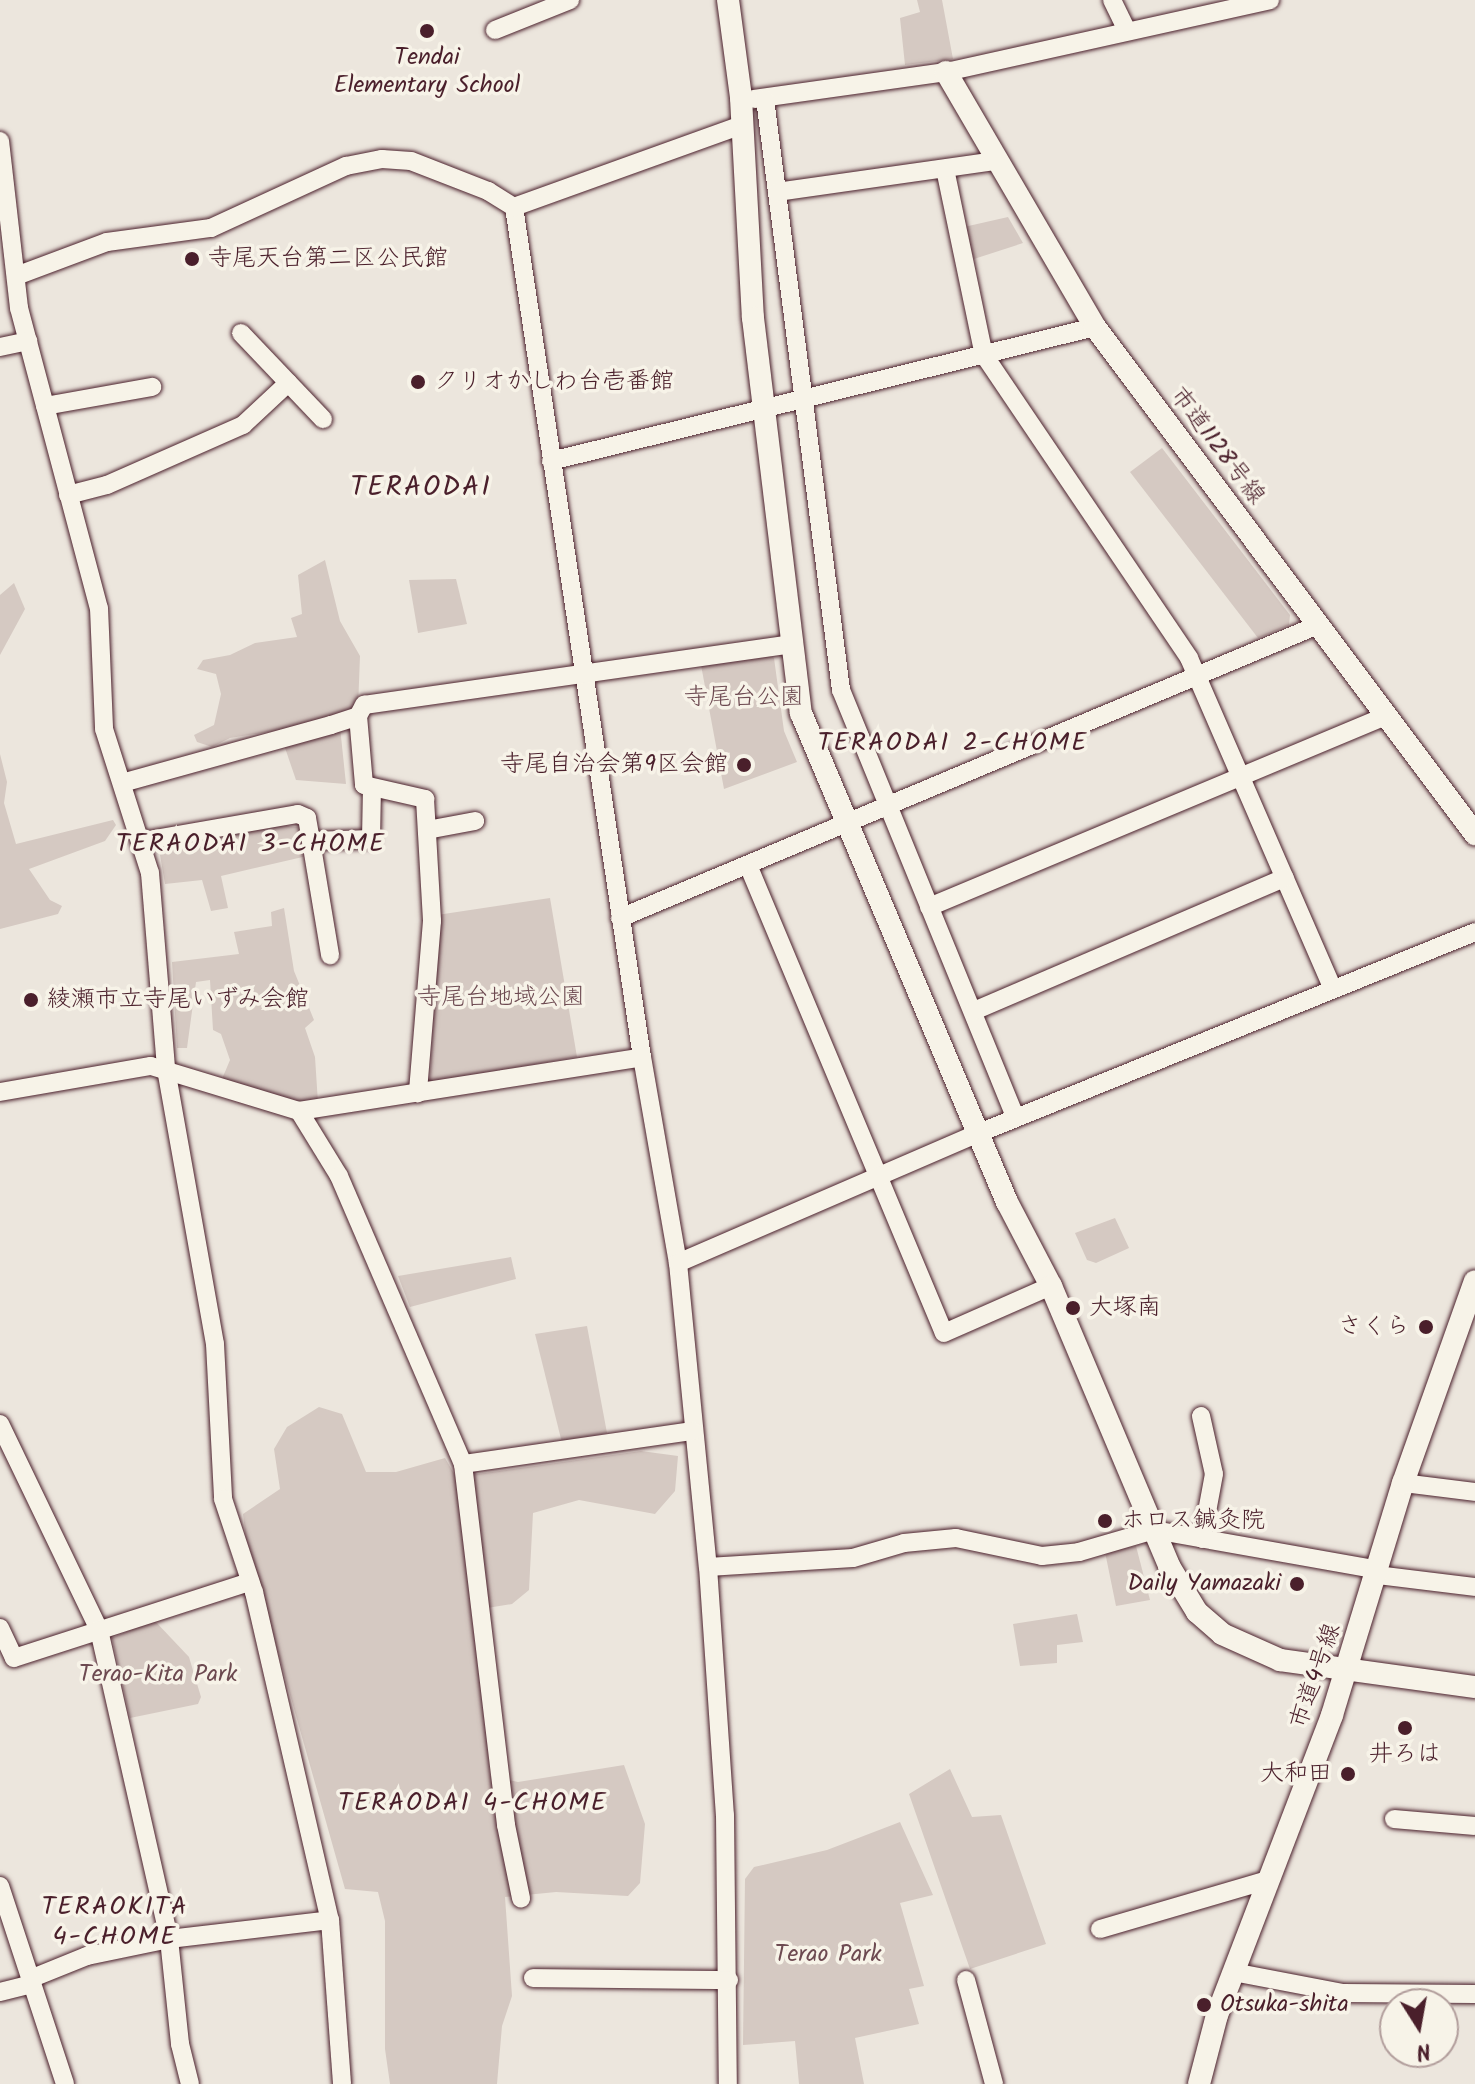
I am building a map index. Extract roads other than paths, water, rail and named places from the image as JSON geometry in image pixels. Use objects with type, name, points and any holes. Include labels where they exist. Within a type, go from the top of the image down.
[{"type":"street","points":[[495,30],[570,0]]},
{"type":"street","points":[[728,0],[741,98],[764,408],[791,644],[805,729],[1007,1202],[1051,1286],[1183,1594],[1222,1634],[1280,1660],[1475,1687]]},
{"type":"street","points":[[1112,0],[1127,31]]},
{"type":"street","points":[[741,98],[765,99],[946,72],[1270,0]]},
{"type":"street","name":"市道1128号線","points":[[946,72],[1095,327],[1475,834]]},
{"type":"street","points":[[765,99],[841,690],[1016,1118]]},
{"type":"street","points":[[514,207],[742,125]]},
{"type":"street","points":[[0,141],[16,276],[28,341],[99,608],[100,706],[122,783],[143,841],[166,1069],[215,1344],[223,1499],[250,1582],[330,1920],[342,2084]]},
{"type":"street","points":[[16,276],[107,242],[211,228],[346,166],[382,159],[411,161],[488,191],[514,207]]},
{"type":"street","points":[[777,192],[996,161]]},
{"type":"street","points":[[945,169],[984,355],[1196,674],[1333,989]]},
{"type":"street","points":[[514,207],[620,918],[678,1263],[708,1567],[725,1815],[728,2084]]},
{"type":"street","points":[[551,461],[1095,327]]},
{"type":"street","points":[[241,333],[323,419]]},
{"type":"street","points":[[0,347],[28,341]]},
{"type":"street","points":[[68,495],[107,485],[243,425],[288,383]]},
{"type":"street","points":[[45,406],[152,387]]},
{"type":"street","points":[[620,918],[1318,625]]},
{"type":"street","points":[[418,1093],[432,921],[425,799],[364,785],[358,716],[364,705],[791,644]]},
{"type":"street","points":[[929,907],[1387,715]]},
{"type":"street","points":[[122,783],[358,716]]},
{"type":"street","points":[[311,841],[371,839],[372,788]]},
{"type":"street","points":[[143,841],[298,814],[307,818],[330,955]]},
{"type":"street","points":[[427,830],[475,821]]},
{"type":"street","points":[[748,865],[876,1177],[944,1333],[1051,1286]]},
{"type":"street","points":[[974,1011],[1285,878]]},
{"type":"street","points":[[678,1263],[979,1133],[1475,932]]},
{"type":"street","points":[[0,1092],[151,1066],[299,1111],[642,1057]]},
{"type":"street","points":[[299,1111],[339,1176],[463,1464],[506,1825],[521,1898]]},
{"type":"street","name":"市道4号線","points":[[1199,2084],[1233,1972],[1347,1669],[1403,1483],[1475,1281]]},
{"type":"street","points":[[1201,1416],[1214,1474],[1202,1539]]},
{"type":"street","points":[[0,1424],[99,1630],[169,1939],[180,2044],[190,2084]]},
{"type":"street","points":[[463,1464],[693,1431]]},
{"type":"street","points":[[1403,1483],[1475,1492]]},
{"type":"street","points":[[708,1567],[853,1558],[904,1543],[956,1538],[1042,1556],[1079,1552],[1154,1530],[1475,1587]]},
{"type":"street","points":[[0,1628],[14,1658],[250,1582]]},
{"type":"street","points":[[1394,1819],[1475,1826]]},
{"type":"street","points":[[1100,1929],[1268,1880]]},
{"type":"street","points":[[0,1886],[65,2084]]},
{"type":"street","points":[[0,1992],[31,1982],[87,1956],[169,1939],[330,1920]]},
{"type":"street","points":[[1233,1972],[1343,1993],[1475,1994]]},
{"type":"street","points":[[533,1978],[729,1980]]},
{"type":"street","points":[[966,1980],[994,2084]]},
{"type":"place","name":"Tendai Elementary School","points":[[427,31]]},
{"type":"place","name":"寺尾天台第二区公民館","points":[[192,259]]},
{"type":"place","name":"クリオかしわ台壱番館","points":[[418,382]]},
{"type":"place","name":"寺尾自治会第9区会館","points":[[744,765]]},
{"type":"place","name":"綾瀬市立寺尾いずみ会館","points":[[31,1000]]},
{"type":"place","name":"大塚南","points":[[1073,1308]]},
{"type":"place","name":"さくら","points":[[1426,1327]]},
{"type":"place","name":"ホロス鍼灸院","points":[[1105,1521]]},
{"type":"place","name":"Daily Yamazaki","points":[[1297,1584]]},
{"type":"place","name":"井ろは","points":[[1405,1728]]},
{"type":"place","name":"大和田","points":[[1348,1774]]},
{"type":"place","name":"Otsuka-shita","points":[[1204,2005]]},
{"type":"district","name":"TERAODAI","points":[[421,488]]},
{"type":"district","name":"TERAODAI 2-CHOME","points":[[953,744]]},
{"type":"district","name":"TERAODAI 3-CHOME","points":[[251,845]]},
{"type":"district","name":"TERAODAI 4-CHOME","points":[[473,1804]]},
{"type":"district","name":"TERAOKITA 4-CHOME","points":[[115,1923]]},
{"type":"park label","name":"寺尾台公園","points":[[744,698]]},
{"type":"park label","name":"寺尾台地域公園","points":[[501,998]]},
{"type":"park label","name":"Terao-Kita Park","points":[[158,1675]]},
{"type":"park label","name":"Terao Park","points":[[828,1955]]}]
